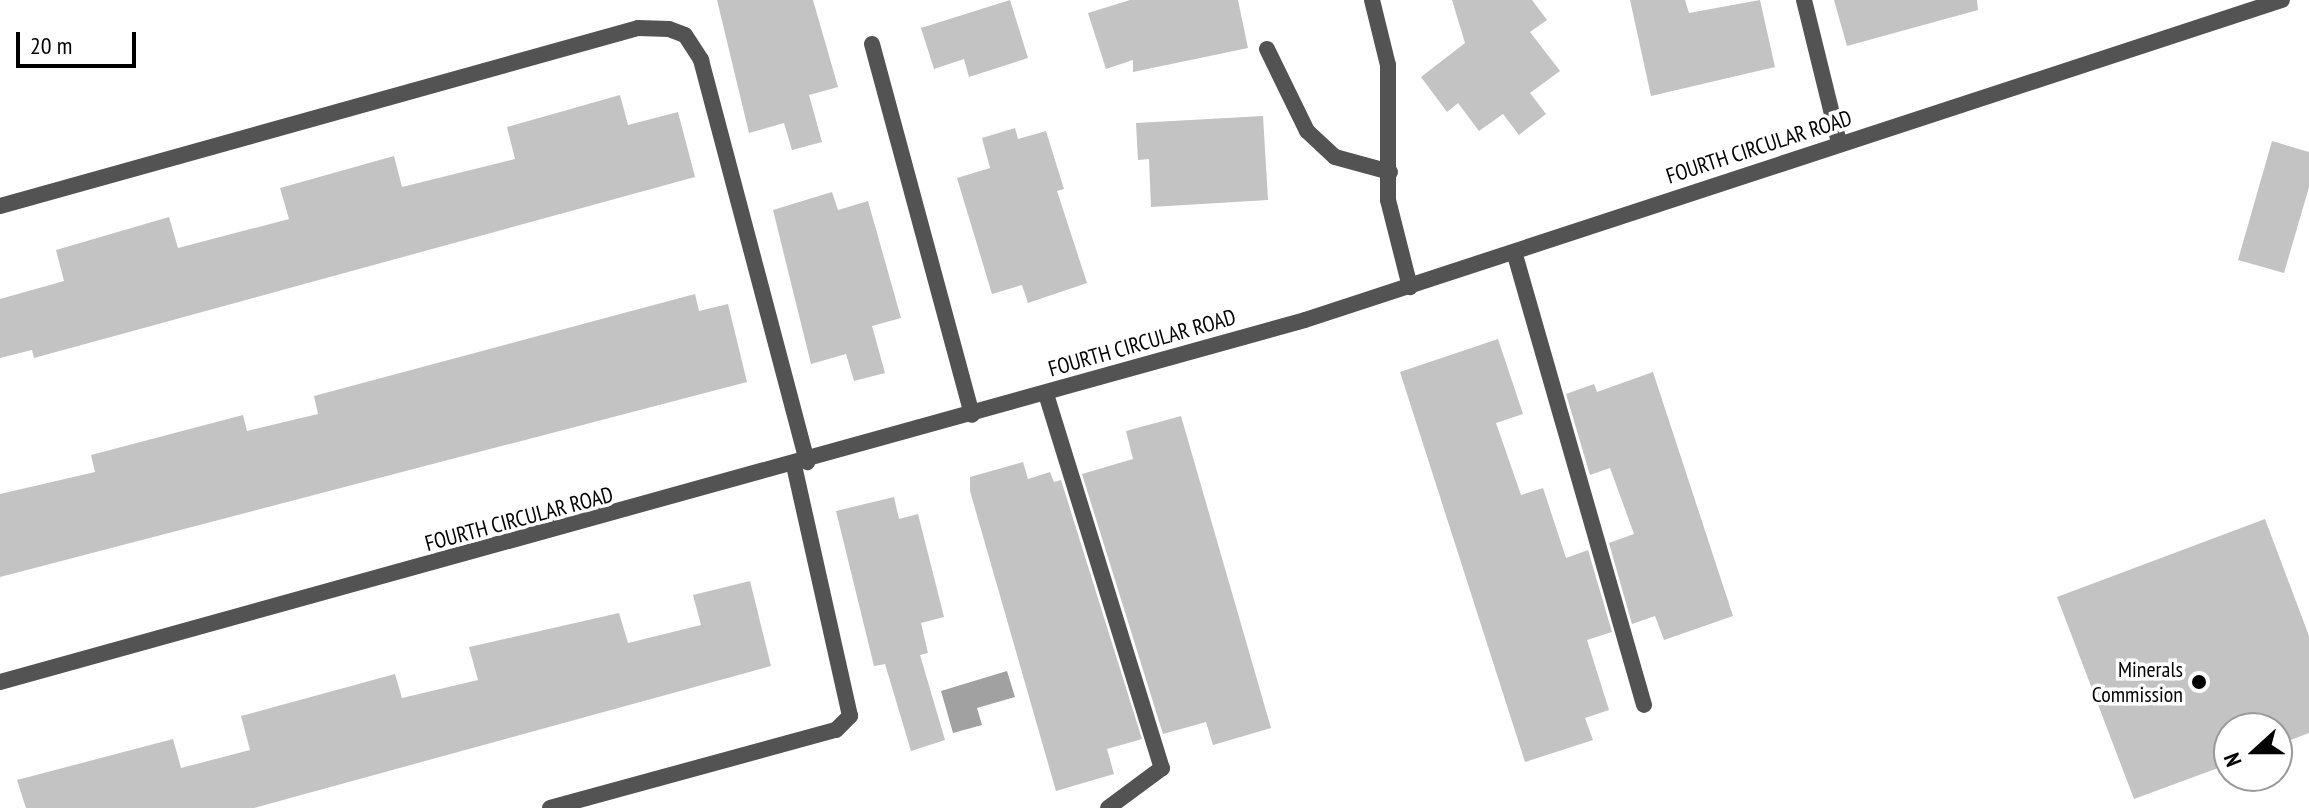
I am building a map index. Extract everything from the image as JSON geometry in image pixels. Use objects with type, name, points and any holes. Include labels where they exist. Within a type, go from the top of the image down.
[{"type":"street","points":[[1372,0],[1388,65],[1388,200],[1410,287]]},
{"type":"street","points":[[1804,0],[1839,143]]},
{"type":"street","name":"FOURTH CIRCULAR ROAD","points":[[0,682],[801,464],[1410,287],[1515,255],[1839,143],[2282,0]]},
{"type":"street","points":[[0,206],[638,28],[669,29],[685,35],[701,60],[801,464],[850,716],[836,730],[550,808]]},
{"type":"street","points":[[872,44],[972,415]]},
{"type":"street","points":[[1267,49],[1307,131],[1335,157],[1390,172]]},
{"type":"street","points":[[1515,255],[1644,705]]},
{"type":"street","points":[[1046,394],[1162,768],[1108,808]]},
{"type":"shaded area","points":[[1007,671],[1015,697],[977,708],[982,725],[953,733],[941,691]]},
{"type":"building","points":[[717,0],[813,0],[838,87],[809,95],[822,142],[792,150],[784,123],[749,133]]},
{"type":"building","points":[[1010,0],[1028,58],[969,77],[964,59],[934,69],[921,28]]},
{"type":"building","points":[[1130,0],[1238,0],[1248,48],[1133,72],[1133,60],[1106,69],[1088,13]]},
{"type":"building","points":[[1452,0],[1532,0],[1547,20],[1530,32],[1560,71],[1530,93],[1546,114],[1519,135],[1503,114],[1479,131],[1458,103],[1447,112],[1421,77],[1465,43]]},
{"type":"building","points":[[1630,0],[1685,0],[1689,13],[1760,0],[1775,67],[1651,96]]},
{"type":"building","points":[[1834,0],[1977,0],[1978,10],[1847,46]]},
{"type":"building","points":[[620,95],[628,125],[678,112],[695,177],[34,358],[32,350],[0,358],[0,299],[64,281],[56,250],[169,217],[178,248],[289,219],[280,188],[394,156],[402,187],[515,159],[507,127]]},
{"type":"building","points":[[1263,116],[1268,200],[1151,207],[1149,159],[1138,160],[1136,123]]},
{"type":"building","points":[[1015,128],[1018,139],[1046,131],[1064,189],[1057,191],[1087,283],[1028,303],[1022,285],[992,294],[957,178],[990,168],[982,138]]},
{"type":"building","points":[[2272,141],[2309,152],[2309,187],[2284,273],[2238,260]]},
{"type":"building","points":[[832,192],[838,210],[868,201],[901,318],[872,326],[885,373],[854,381],[846,354],[811,364],[773,210]]},
{"type":"building","points":[[695,294],[699,311],[728,304],[747,382],[0,577],[0,494],[95,472],[91,455],[243,415],[247,431],[318,414],[314,396]]},
{"type":"building","points":[[1498,339],[1523,414],[1496,423],[1521,495],[1543,488],[1566,558],[1588,550],[1612,632],[1587,640],[1609,710],[1585,718],[1593,740],[1525,762],[1400,372]]},
{"type":"building","points":[[1653,372],[1733,616],[1664,640],[1655,616],[1632,624],[1609,543],[1634,534],[1610,468],[1590,475],[1566,394],[1594,384],[1597,392]]},
{"type":"building","points":[[1181,416],[1271,728],[1213,745],[1206,722],[1163,734],[1082,474],[1133,459],[1126,431]]},
{"type":"building","points":[[1023,462],[1028,479],[1050,472],[1054,482],[1061,480],[1142,739],[1107,749],[1114,774],[1056,791],[970,491],[970,477]]},
{"type":"building","points":[[894,497],[899,519],[918,514],[944,617],[921,623],[928,653],[920,655],[945,740],[911,751],[885,664],[874,666],[836,511]]},
{"type":"building","name":"Minerals Commission","points":[[2265,519],[2309,636],[2309,733],[2293,739],[2293,712],[2213,712],[2213,770],[2134,799],[2057,597]]},
{"type":"building","points":[[750,581],[771,666],[254,808],[26,808],[17,780],[173,739],[181,768],[250,750],[241,716],[395,674],[402,698],[478,680],[469,647],[619,613],[628,643],[701,625],[693,595]]},
{"type":"place","name":"Minerals Commission","points":[[2199,682]]}]
